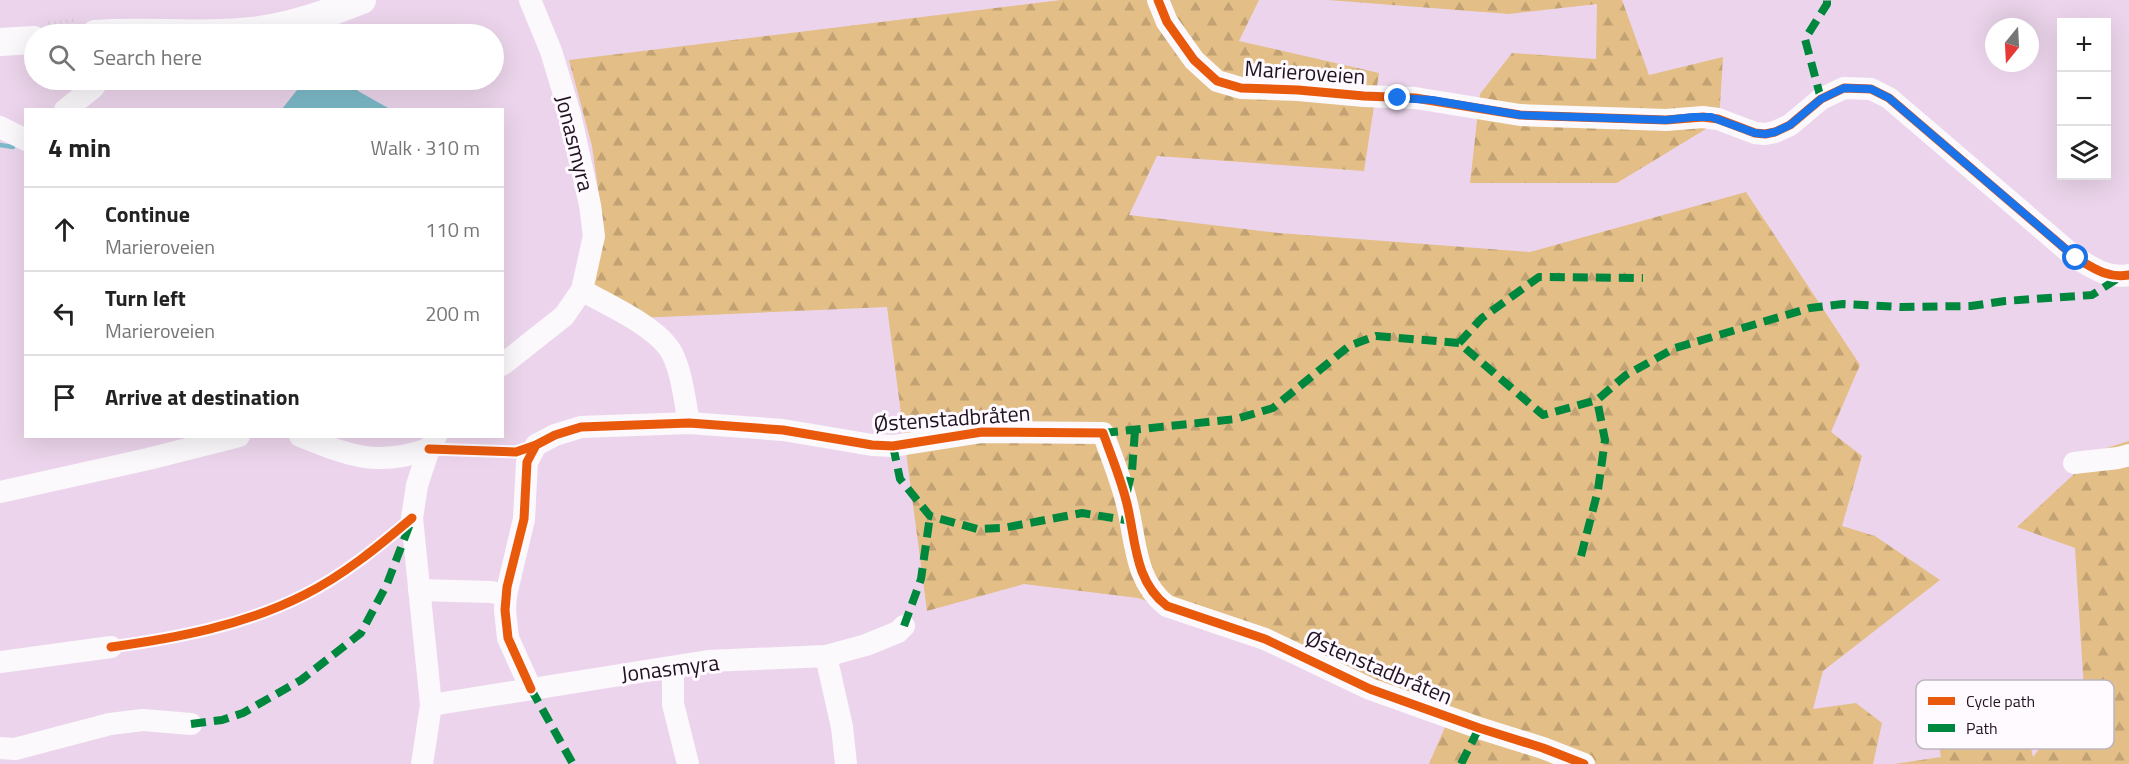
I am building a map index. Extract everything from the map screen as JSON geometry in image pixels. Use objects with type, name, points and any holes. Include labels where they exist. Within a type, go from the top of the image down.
[{"type":"main road","points":[[288,24],[350,2]]},
{"type":"main road","points":[[0,42],[24,41]]},
{"type":"street","name":"Jonasmyra","points":[[504,363],[564,316],[582,290],[594,236],[590,205],[570,114],[531,0]]},
{"type":"street","name":"Marieroveien","points":[[1158,0],[1167,22],[1194,60],[1217,81],[1241,88],[1415,98],[1520,115],[1666,120],[1703,117],[1718,119],[1755,133],[1765,134],[1790,125],[1821,99],[1844,88],[1871,89],[1889,98],[2076,258],[2101,273],[2120,277],[2129,275]]},
{"type":"street","points":[[68,108],[90,90]]},
{"type":"street","points":[[0,127],[24,139]]},
{"type":"street","points":[[582,290],[642,324],[669,347],[681,378],[689,423]]},
{"type":"street","name":"Østenstadbråten","points":[[531,689],[508,638],[506,595],[524,519],[527,462],[536,445],[555,435],[581,428],[689,423],[783,430],[873,445],[893,446],[981,432],[1103,433],[1126,498],[1139,567],[1155,597],[1167,606],[1264,639],[1370,689],[1584,764]]},
{"type":"street","points":[[0,492],[231,438]]},
{"type":"street","points":[[305,438],[339,452],[362,458],[407,456],[433,443]]},
{"type":"street","points":[[422,764],[431,705],[412,518],[417,485],[433,443]]},
{"type":"street","points":[[2074,464],[2118,459],[2129,455]]},
{"type":"street","points":[[419,590],[491,592],[506,595]]},
{"type":"street","name":"Jonasmyra","points":[[431,705],[708,661],[826,656],[876,641],[898,632],[904,626]]},
{"type":"street","points":[[0,662],[111,647]]},
{"type":"street","points":[[826,656],[842,727],[846,764]]},
{"type":"street","points":[[673,667],[673,704],[688,764]]},
{"type":"street","points":[[0,748],[15,750],[110,724],[143,720],[191,724]]},
{"type":"green space","points":[[1061,0],[1259,0],[1239,41],[1379,73],[1364,171],[1157,156],[1129,215],[1279,233],[1530,252],[1746,192],[1860,365],[1831,432],[1862,456],[1842,526],[1875,536],[1940,580],[1823,671],[1813,709],[1856,703],[1882,723],[1873,764],[1429,764],[1445,727],[1283,648],[1138,598],[1024,584],[927,611],[887,307],[638,318],[587,289],[603,224],[592,146],[569,60]]},
{"type":"green space","points":[[1328,0],[1622,0],[1649,75],[1723,57],[1719,121],[1617,183],[1470,183],[1480,94],[1512,53],[1596,59],[1597,4],[1509,14]]},
{"type":"green space","points":[[2129,441],[2129,764],[1894,764],[1941,757],[1939,749],[2031,749],[2033,757],[2039,749],[2114,749],[2114,680],[2083,680],[2075,548],[2017,527],[2100,450]]},
{"type":"water","points":[[297,90],[358,90],[388,108],[283,108]]},
{"type":"waterway","points":[[0,145],[13,147]]},
{"type":"marked path","points":[[1821,99],[1805,39],[1827,4],[1827,0]]},
{"type":"marked path","points":[[1459,343],[1482,318],[1539,277],[1643,278]]},
{"type":"marked path","points":[[1103,433],[1236,419],[1273,408],[1349,346],[1376,336],[1459,343],[1543,415],[1597,400],[1626,375],[1675,348],[1810,308],[1843,304],[1901,307],[1971,306],[2005,301],[2092,295],[2120,277]]},
{"type":"marked path","points":[[1581,556],[1598,490],[1605,440],[1597,400]]},
{"type":"marked path","points":[[1127,492],[1132,471],[1135,430]]},
{"type":"marked path","points":[[893,446],[900,479],[930,516],[977,529],[1003,528],[1082,513],[1131,521]]},
{"type":"marked path","points":[[904,626],[921,579],[930,516]]},
{"type":"marked path","points":[[191,724],[222,720],[243,713],[301,680],[361,633],[387,584],[410,524]]},
{"type":"marked path","points":[[531,689],[573,764]]},
{"type":"marked path","points":[[1461,764],[1479,728]]},
{"type":"cycle path","points":[[1158,0],[1167,22],[1194,60],[1217,81],[1241,88],[1415,98],[1520,115],[1666,120],[1703,117],[1718,119],[1755,133],[1765,134],[1790,125],[1821,99],[1844,88],[1871,89],[1889,98],[2076,258],[2107,274],[2129,275]]},
{"type":"cycle path","points":[[429,449],[516,452],[555,435],[581,427],[689,423],[783,430],[872,445],[893,446],[982,432],[1103,433],[1124,491],[1142,571],[1148,584],[1167,606],[1265,639],[1370,689],[1584,764]]},
{"type":"cycle path","points":[[531,689],[508,638],[505,610],[507,587],[524,519],[527,462],[536,445]]},
{"type":"cycle path","points":[[111,647],[210,629],[258,615],[319,587],[374,549],[412,518]]},
{"type":"route","points":[[1398,98],[1432,100],[1520,115],[1666,120],[1711,117],[1755,133],[1770,134],[1790,125],[1821,99],[1844,88],[1871,89],[1889,98],[2076,258]]}]
